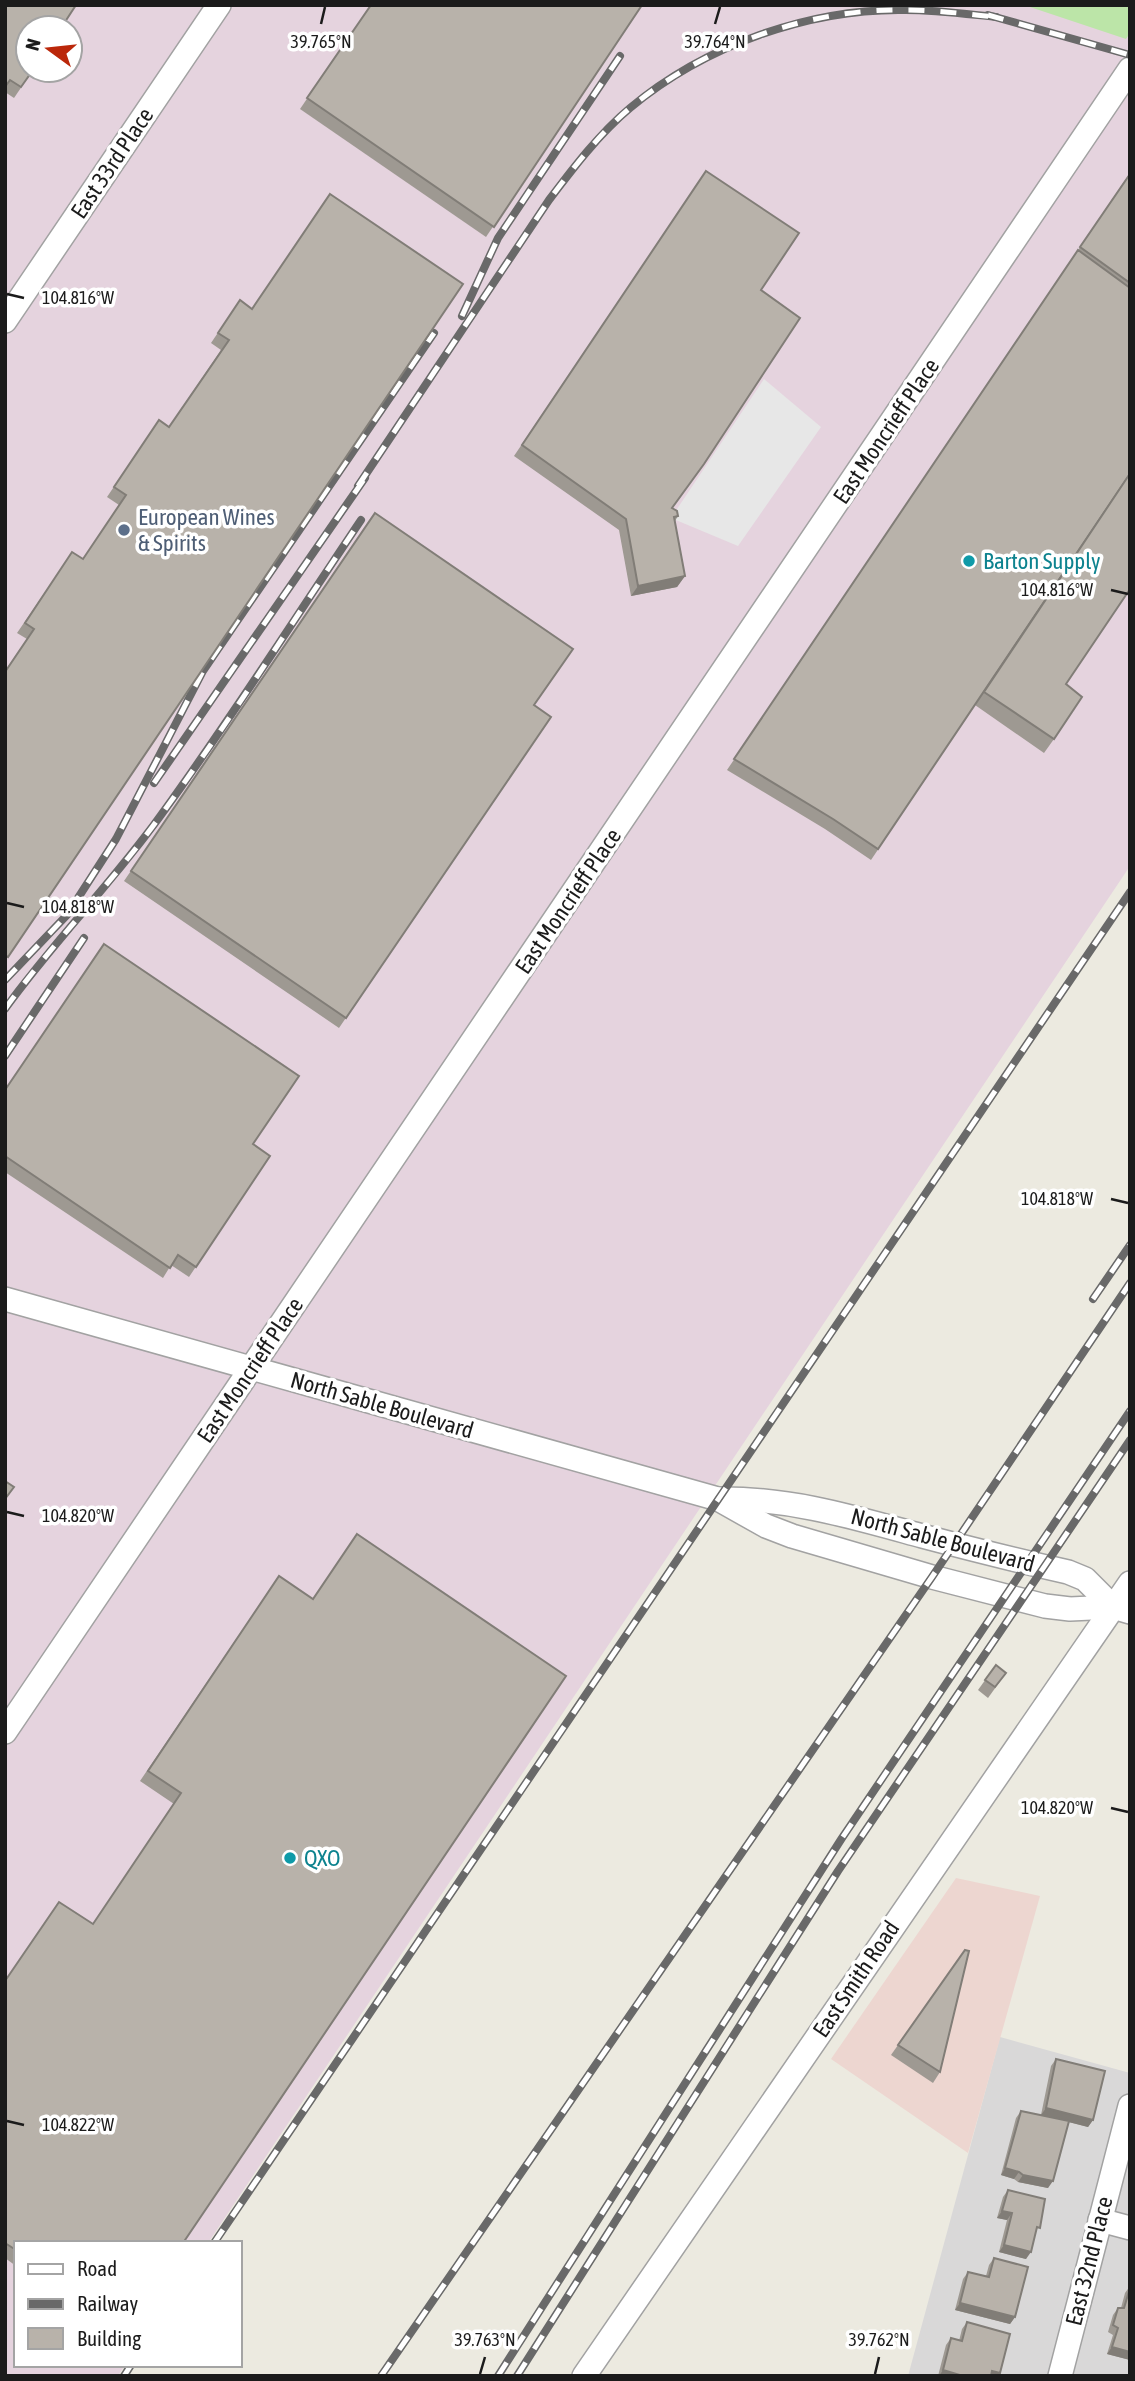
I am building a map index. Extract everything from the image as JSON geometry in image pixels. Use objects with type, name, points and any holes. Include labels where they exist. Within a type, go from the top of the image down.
[{"type":"street","name":"East 33rd Place","points":[[5,321],[219,5]]},
{"type":"street","name":"East Moncrieff Place","points":[[5,1732],[1130,69]]},
{"type":"street","name":"North Sable Boulevard","points":[[5,1299],[718,1499],[766,1526],[792,1536],[932,1577],[1045,1606],[1121,1609]]},
{"type":"street","name":"North Sable Boulevard","points":[[718,1499],[755,1498],[817,1507],[1068,1572],[1085,1579],[1121,1609]]},
{"type":"street","name":"East Smith Road","points":[[584,2376],[1121,1609],[1130,1583]]},
{"type":"street","name":"East 32nd Place","points":[[1060,2376],[1130,2106]]},
{"type":"street","points":[[1100,2220],[1130,2228]]},
{"type":"shaded area","points":[[5,5],[1130,5],[1130,866],[209,2241],[14,2241],[14,2367],[124,2367],[118,2376],[5,2376]]},
{"type":"shaded area","points":[[764,379],[821,427],[738,546],[671,518]]},
{"type":"shaded area","points":[[956,1878],[1040,1896],[968,2153],[831,2059]]},
{"type":"shaded area","points":[[1000,2037],[1130,2073],[1130,2376],[908,2376]]},
{"type":"green space","points":[[1024,5],[1130,5],[1130,33],[1126,39]]},
{"type":"building","points":[[5,5],[76,5],[70,14],[14,14],[14,83],[10,80],[5,87]]},
{"type":"building","points":[[371,5],[642,5],[494,227],[307,98]]},
{"type":"building","points":[[706,171],[799,233],[761,290],[800,318],[672,508],[677,511],[678,516],[674,517],[685,576],[638,586],[626,519],[522,445]]},
{"type":"building","points":[[1130,174],[1130,283],[1080,247]]},
{"type":"building","points":[[330,194],[463,284],[8,957],[5,955],[5,672],[34,629],[25,623],[72,552],[83,559],[126,495],[114,487],[159,420],[169,427],[229,340],[218,333],[240,300],[252,309]]},
{"type":"building","name":"Barton Supply","points":[[1078,250],[1130,288],[1130,474],[878,849],[734,759]]},
{"type":"building","points":[[1129,475],[1130,589],[1066,684],[1082,697],[1054,739],[984,692]]},
{"type":"building","points":[[375,513],[573,649],[534,705],[551,717],[346,1018],[131,871]]},
{"type":"building","points":[[104,944],[299,1076],[253,1144],[270,1156],[196,1267],[178,1255],[170,1268],[5,1156],[5,1090]]},
{"type":"building","points":[[5,1481],[14,1487],[5,1499]]},
{"type":"building","name":"QXO","points":[[357,1534],[566,1676],[184,2241],[14,2241],[14,2249],[5,2243],[5,1981],[59,1902],[93,1924],[181,1793],[148,1771],[279,1576],[313,1599]]},
{"type":"building","points":[[996,1665],[1006,1673],[995,1687],[985,1680]]},
{"type":"building","points":[[965,1950],[969,1951],[940,2072],[898,2045]]},
{"type":"building","points":[[1056,2059],[1105,2071],[1093,2120],[1046,2108]]},
{"type":"building","points":[[1021,2111],[1069,2121],[1053,2181],[1005,2168]]},
{"type":"building","points":[[1008,2190],[1045,2199],[1040,2228],[1037,2227],[1031,2252],[1004,2245],[1012,2213],[1002,2211]]},
{"type":"building","points":[[994,2258],[1028,2267],[1015,2317],[960,2303],[968,2272],[989,2277]]},
{"type":"building","points":[[1130,2288],[1130,2352],[1112,2347],[1118,2328],[1113,2325],[1118,2308],[1124,2308]]},
{"type":"building","points":[[967,2322],[1010,2334],[1000,2373],[992,2371],[991,2376],[963,2376],[943,2370],[951,2338],[962,2341]]},
{"type":"railway","points":[[358,486],[549,200],[577,163],[608,129],[659,86],[724,49],[759,35],[832,16],[906,10],[996,17]]},
{"type":"railway","points":[[988,15],[1130,55]]},
{"type":"railway","points":[[462,316],[498,238],[620,56]]},
{"type":"railway","points":[[5,980],[67,915],[116,839],[203,671],[434,333]]},
{"type":"railway","points":[[154,783],[365,478]]},
{"type":"railway","points":[[5,1009],[161,815],[361,520]]},
{"type":"railway","points":[[215,2241],[1130,892]]},
{"type":"railway","points":[[5,1056],[84,938]]},
{"type":"railway","points":[[1093,1299],[1130,1245]]},
{"type":"railway","points":[[381,2376],[932,1577],[1130,1283]]},
{"type":"railway","points":[[498,2376],[842,1838],[1130,1411]]},
{"type":"railway","points":[[517,2376],[838,1871],[1130,1440]]},
{"type":"railway","points":[[124,2376],[130,2367]]},
{"type":"place","name":"European Wines & Spirits","points":[[124,530]]},
{"type":"place","name":"Barton Supply","points":[[969,561]]},
{"type":"place","name":"QXO","points":[[290,1858]]}]
